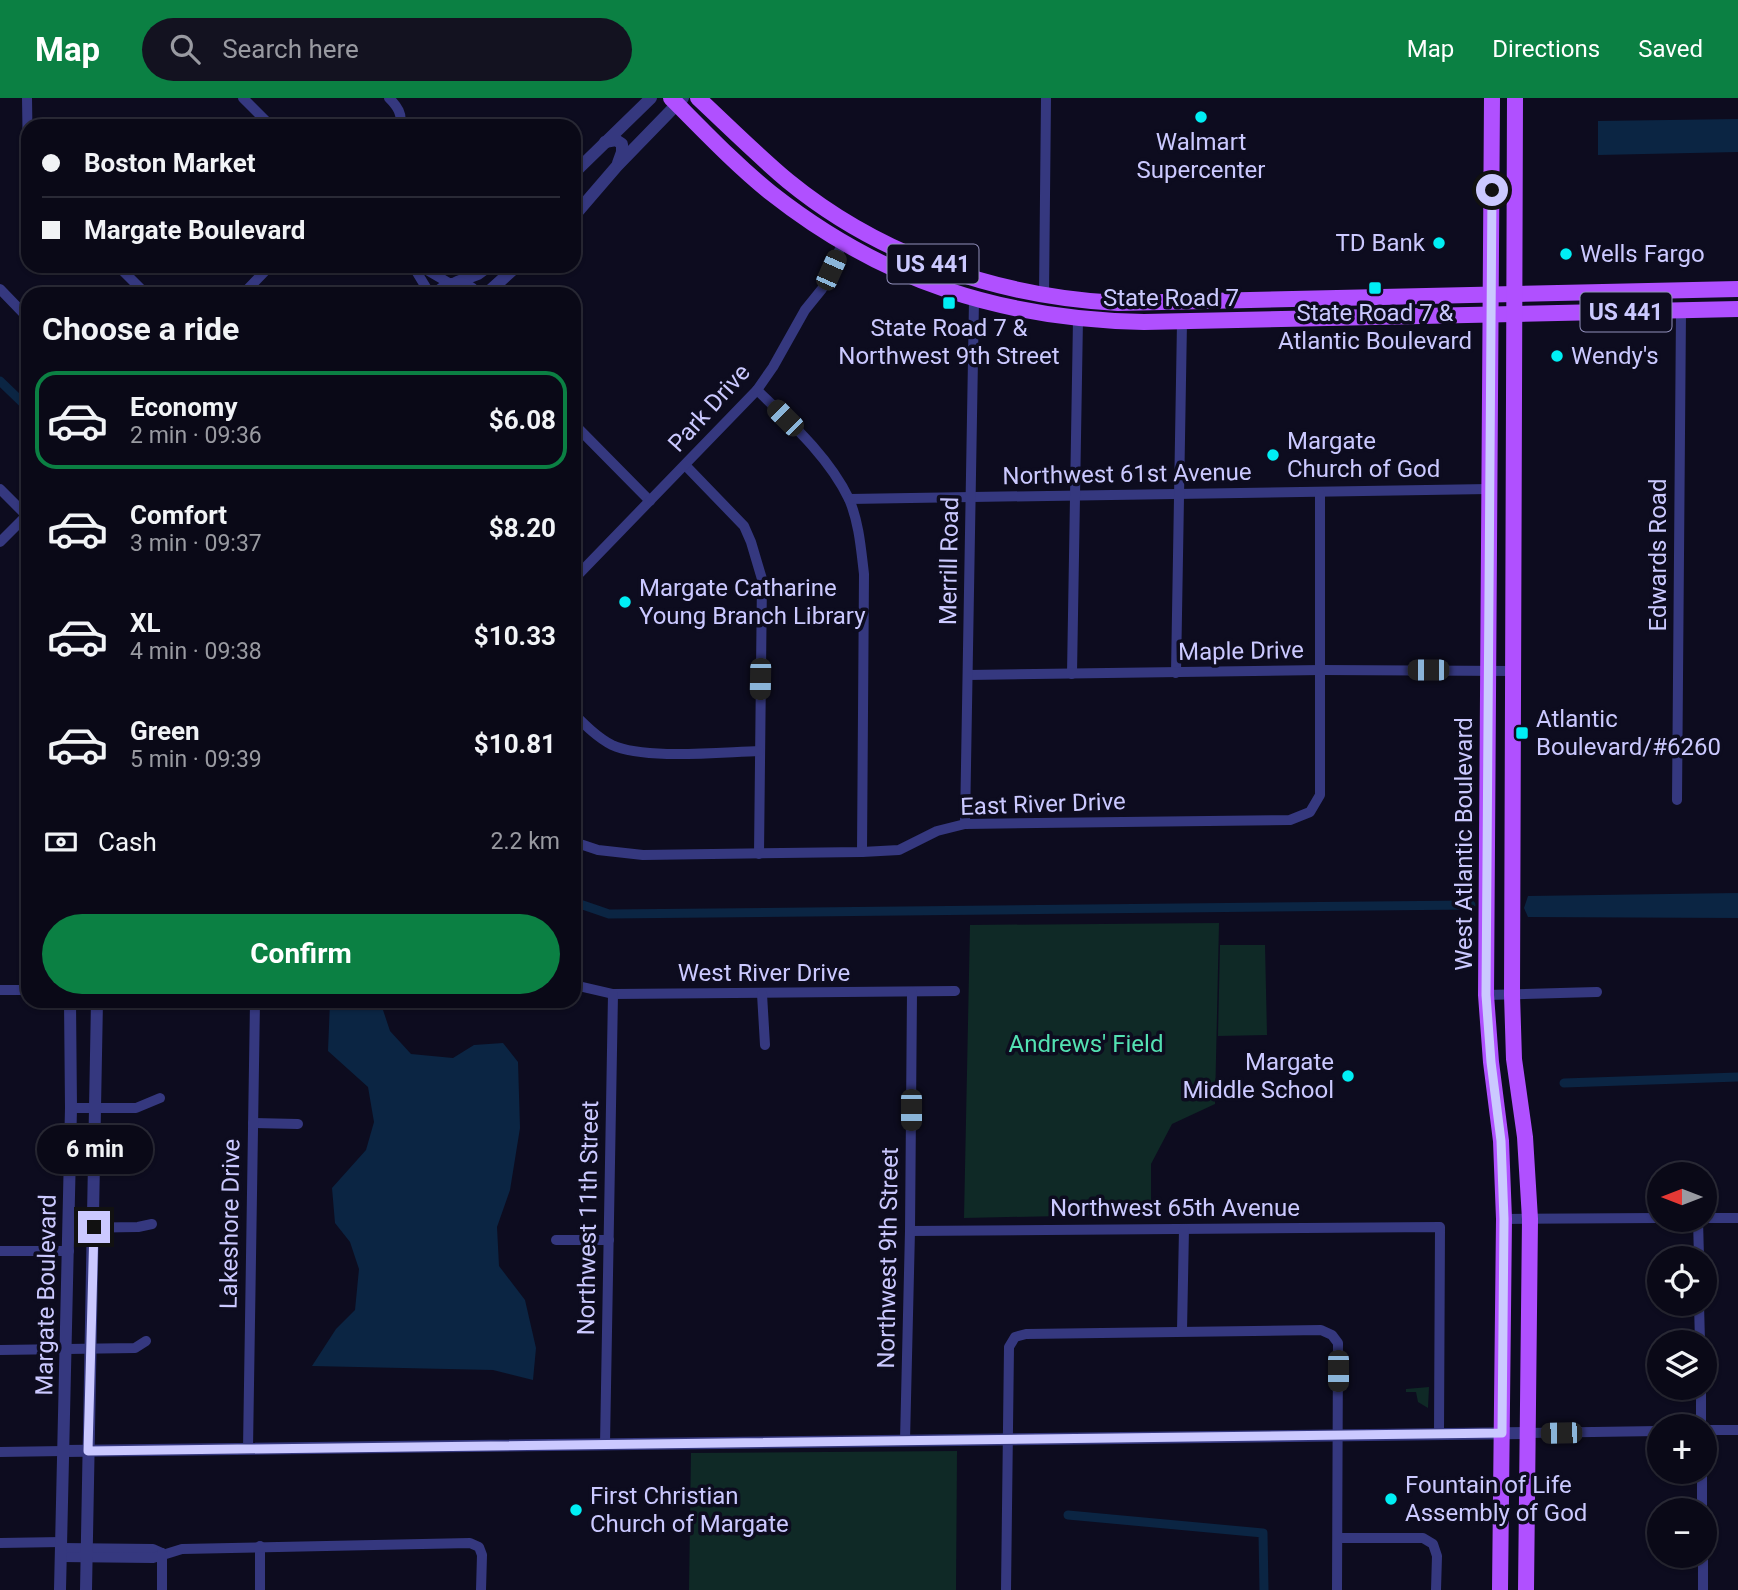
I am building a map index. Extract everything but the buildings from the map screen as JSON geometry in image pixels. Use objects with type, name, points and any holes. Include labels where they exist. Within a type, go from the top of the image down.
[{"type":"main road","name":"State Road 7","points":[[698,98],[790,182],[834,214],[895,249],[976,279],[1044,295],[1118,303],[1738,289]]},
{"type":"main road","name":"West Atlantic Boulevard","points":[[1492,98],[1486,995],[1501,1141],[1504,1219],[1500,1590]]},
{"type":"main road","name":"West Atlantic Boulevard","points":[[1515,98],[1512,995],[1514,1059],[1525,1137],[1530,1219],[1526,1590]]},
{"type":"main road","name":"State Road 7","points":[[677,100],[770,192],[844,242],[908,275],[974,300],[1005,308],[1078,320],[1144,322],[1738,309]]},
{"type":"main road","points":[[844,242],[859,239],[886,252],[895,249]]},
{"type":"main road","points":[[1005,308],[1031,304],[1044,295]]},
{"type":"main road","points":[[1182,322],[1197,310],[1218,301]]},
{"type":"main road","points":[[1144,322],[1179,308],[1186,302]]},
{"type":"street","points":[[27,98],[27,119]]},
{"type":"street","points":[[243,98],[264,119]]},
{"type":"street","points":[[389,98],[397,106],[402,119]]},
{"type":"street","points":[[581,166],[651,98]]},
{"type":"street","points":[[1044,295],[1046,98]]},
{"type":"street","points":[[581,208],[677,100]]},
{"type":"street","points":[[605,142],[616,139],[622,144],[617,166]]},
{"type":"street","name":"Park Drive","points":[[581,572],[757,390],[805,310],[822,289],[844,242]]},
{"type":"street","points":[[125,273],[139,287]]},
{"type":"street","points":[[250,287],[262,273]]},
{"type":"street","points":[[434,273],[453,283],[469,287]]},
{"type":"street","points":[[447,287],[479,273]]},
{"type":"street","points":[[494,287],[509,273]]},
{"type":"street","points":[[0,289],[21,310]]},
{"type":"street","name":"Merrill Road","points":[[965,824],[974,300]]},
{"type":"street","name":"Edwards Road","points":[[1677,800],[1681,311]]},
{"type":"street","points":[[1072,674],[1078,320]]},
{"type":"street","points":[[1176,673],[1182,322]]},
{"type":"street","points":[[757,390],[804,437],[831,471],[849,499],[860,538],[864,574],[862,852]]},
{"type":"street","points":[[581,431],[650,501]]},
{"type":"street","points":[[686,466],[744,526],[762,579],[759,854]]},
{"type":"street","points":[[0,489],[21,510]]},
{"type":"street","name":"Northwest 61st Avenue","points":[[849,499],[1489,489]]},
{"type":"street","points":[[1320,493],[1321,670]]},
{"type":"street","points":[[0,542],[21,522]]},
{"type":"street","name":"Maple Drive","points":[[968,675],[1321,670],[1514,671]]},
{"type":"street","name":"East River Drive","points":[[581,844],[598,850],[643,855],[862,852],[899,850],[937,831],[965,824],[1290,820],[1310,812],[1320,795],[1321,670]]},
{"type":"street","points":[[581,720],[611,744],[636,753],[759,751]]},
{"type":"street","name":"West River Drive","points":[[581,987],[613,994],[955,991]]},
{"type":"street","points":[[0,990],[21,990]]},
{"type":"street","name":"Northwest 9th Street","points":[[905,1441],[912,992]]},
{"type":"street","points":[[1486,995],[1597,992]]},
{"type":"street","name":"Northwest 11th Street","points":[[605,1444],[613,994]]},
{"type":"street","points":[[762,994],[765,1045]]},
{"type":"street","name":"Margate Boulevard","points":[[60,1590],[69,1251],[70,1008]]},
{"type":"street","name":"Margate Boulevard","points":[[86,1590],[97,1008]]},
{"type":"street","name":"Lakeshore Drive","points":[[247,1449],[255,1008]]},
{"type":"street","points":[[71,1108],[136,1108],[160,1098]]},
{"type":"street","points":[[253,1122],[298,1124]]},
{"type":"street","points":[[1717,1218],[1738,1218]]},
{"type":"street","points":[[1504,1219],[1647,1219]]},
{"type":"street","points":[[69,1228],[138,1227],[152,1224]]},
{"type":"street","name":"Northwest 65th Avenue","points":[[910,1231],[1440,1227],[1439,1433]]},
{"type":"street","points":[[1182,1331],[1184,1229]]},
{"type":"street","points":[[556,1240],[609,1240]]},
{"type":"street","points":[[0,1251],[69,1251]]},
{"type":"street","points":[[1006,1590],[1009,1347],[1015,1337],[1027,1334],[1321,1330],[1332,1335],[1338,1343],[1337,1590]]},
{"type":"street","points":[[0,1350],[135,1348],[146,1341]]},
{"type":"street","points":[[1717,1429],[1738,1430]]},
{"type":"street","points":[[0,1452],[1647,1431]]},
{"type":"street","points":[[1338,1538],[1423,1538],[1433,1544],[1437,1556],[1436,1590]]},
{"type":"street","points":[[0,1543],[153,1558],[162,1553],[182,1549],[470,1543],[479,1546],[482,1555],[481,1590]]},
{"type":"street","points":[[260,1546],[260,1590]]},
{"type":"street","points":[[162,1553],[162,1590]]},
{"type":"street","points":[[1703,1568],[1703,1590]]},
{"type":"green space","name":"Andrews' Field","points":[[1219,923],[1215,1104],[1172,1124],[1151,1164],[1151,1214],[964,1218],[970,925]]},
{"type":"green space","points":[[1220,945],[1265,945],[1267,1035],[1218,1036]]},
{"type":"green space","points":[[1429,1387],[1428,1408],[1418,1402],[1416,1392],[1406,1392],[1406,1389]]},
{"type":"green space","points":[[957,1451],[956,1590],[689,1590],[691,1453]]},
{"type":"water","points":[[1738,119],[1738,152],[1598,155],[1598,121]]},
{"type":"water","points":[[1738,893],[1738,918],[1528,917],[1524,908],[1528,896]]},
{"type":"water","points":[[330,1008],[382,1008],[390,1031],[411,1054],[453,1058],[474,1045],[503,1043],[518,1062],[520,1128],[510,1190],[497,1227],[499,1266],[525,1300],[536,1348],[533,1380],[493,1370],[312,1366],[336,1329],[355,1310],[359,1269],[350,1242],[335,1223],[332,1188],[366,1150],[374,1122],[368,1087],[328,1051]]},
{"type":"waterway","points":[[0,381],[21,401]]},
{"type":"waterway","points":[[581,904],[609,914],[1471,905]]},
{"type":"waterway","points":[[1564,1083],[1738,1077]]},
{"type":"waterway","points":[[1068,1515],[1263,1533],[1264,1590]]},
{"type":"place","name":"Walmart Supercenter","points":[[1201,117]]},
{"type":"place","name":"TD Bank","points":[[1439,243]]},
{"type":"place","name":"Wells Fargo","points":[[1566,254]]},
{"type":"place","name":"State Road 7 & Atlantic Boulevard","points":[[1375,288]]},
{"type":"place","name":"State Road 7 & Northwest 9th Street","points":[[949,303]]},
{"type":"place","name":"Wendy's","points":[[1557,356]]},
{"type":"place","name":"Margate Church of God","points":[[1273,455]]},
{"type":"place","name":"Margate Catharine Young Branch Library","points":[[625,602]]},
{"type":"place","name":"Atlantic Boulevard/#6260","points":[[1522,733]]},
{"type":"place","name":"Margate Middle School","points":[[1348,1076]]},
{"type":"place","name":"Fountain of Life Assembly of God","points":[[1391,1499]]},
{"type":"place","name":"First Christian Church of Margate","points":[[576,1510]]},
{"type":"route","points":[[94,1227],[88,1451],[1502,1433],[1504,1219],[1501,1141],[1486,995],[1492,190]]}]
